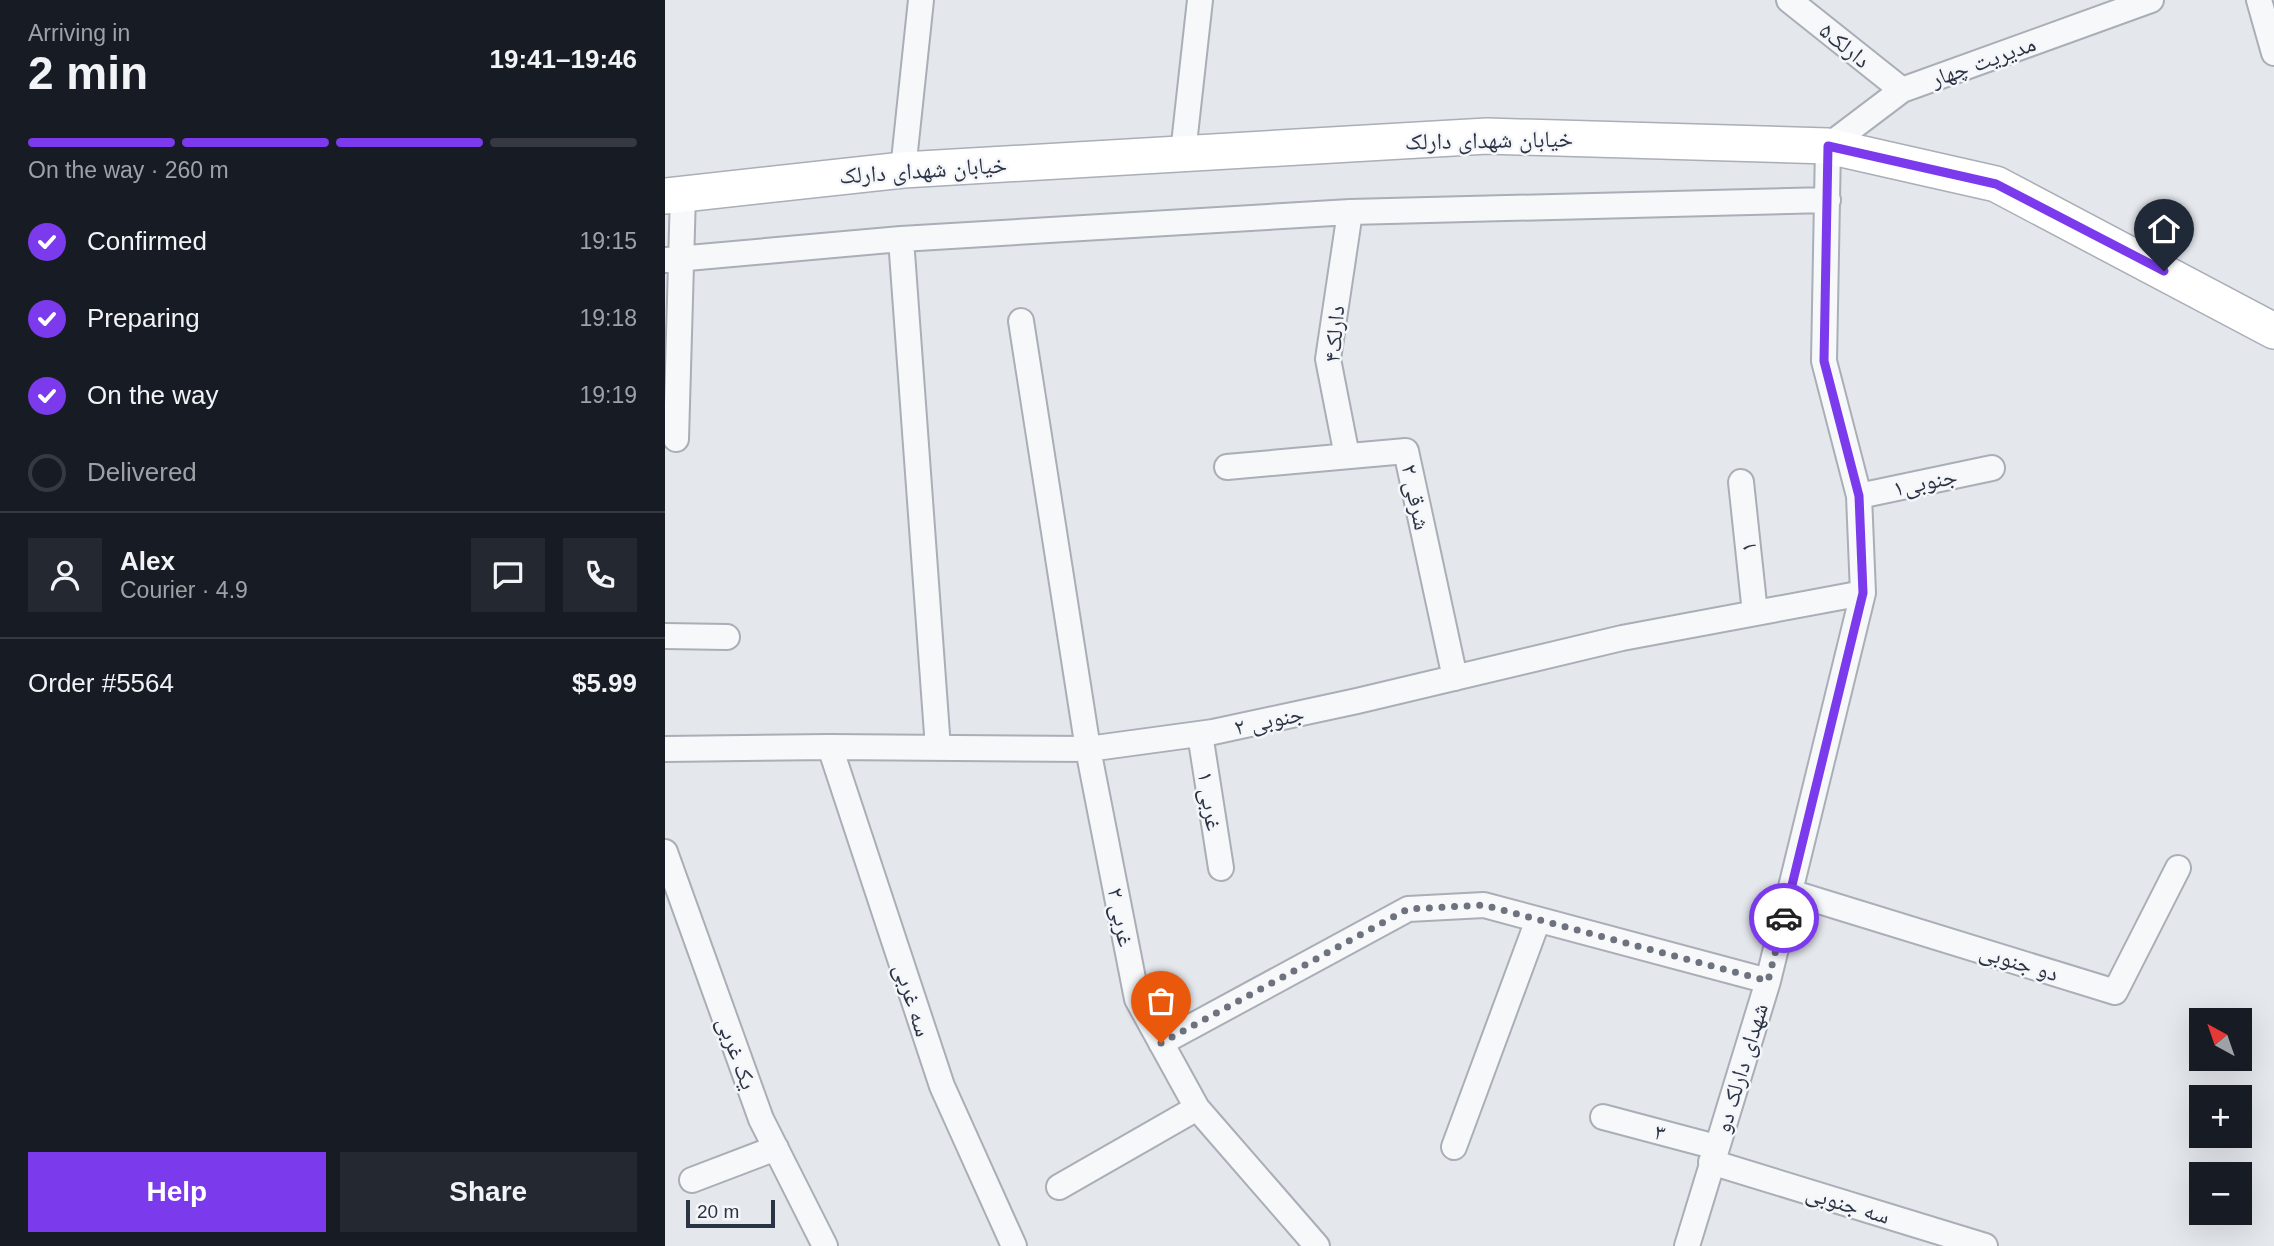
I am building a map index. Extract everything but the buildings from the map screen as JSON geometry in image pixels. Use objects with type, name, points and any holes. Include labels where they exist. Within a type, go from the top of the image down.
[{"type":"main road","name":"خیابان شهدای دارلک","points":[[674,195],[903,170],[1487,136],[1828,146],[1996,184],[2274,331]]},
{"type":"street","points":[[903,170],[921,0]]},
{"type":"street","points":[[1183,153],[1200,0]]},
{"type":"street","name":"دارلک۵","points":[[1789,0],[1902,90]]},
{"type":"street","name":"مدیریت چهار","points":[[1828,146],[1902,90],[2151,0]]},
{"type":"street","points":[[2259,0],[2274,53]]},
{"type":"street","name":"شهدای دارلک دو","points":[[1687,1246],[1768,981],[1863,593],[1859,496],[1824,361],[1828,146]]},
{"type":"street","points":[[674,195],[676,439]]},
{"type":"street","points":[[673,260],[901,239],[1350,212],[1828,200]]},
{"type":"street","name":"دارلک۴","points":[[1347,456],[1328,359],[1350,212]]},
{"type":"street","points":[[901,239],[938,748]]},
{"type":"street","name":"۲ غربی","points":[[1021,321],[1088,749],[1137,999],[1197,1108],[1309,1244]]},
{"type":"street","name":"۲ شرقی","points":[[1227,467],[1406,451],[1455,678]]},
{"type":"street","name":"جنوبی۱","points":[[1859,496],[1992,468]]},
{"type":"street","name":"۱","points":[[1741,482],[1755,613]]},
{"type":"street","name":"۲ جنوبی","points":[[665,749],[1088,749],[1200,734],[1357,701],[1622,638],[1863,593]]},
{"type":"street","points":[[665,636],[727,636]]},
{"type":"street","name":"۱ غربی","points":[[1200,734],[1221,868]]},
{"type":"street","name":"سه غربی","points":[[829,747],[942,1086],[1014,1246]]},
{"type":"street","name":"یک غربی","points":[[665,852],[761,1119],[825,1246]]},
{"type":"street","name":"دو جنوبی","points":[[1790,892],[2115,992],[2178,868]]},
{"type":"street","points":[[1161,1043],[1408,909],[1484,905],[1768,981]]},
{"type":"street","points":[[1454,1147],[1538,920]]},
{"type":"street","points":[[1059,1187],[1197,1108]]},
{"type":"street","name":"۳","points":[[1603,1117],[1714,1155]]},
{"type":"street","points":[[692,1180],[776,1148]]},
{"type":"street","name":"سه جنوبی","points":[[1714,1155],[1985,1246]]},
{"type":"way so far","points":[[1161,1043],[1408,909],[1484,905],[1768,981],[1784,918]]},
{"type":"route","points":[[1784,918],[1863,593],[1859,496],[1824,361],[1828,146],[1996,184],[2164,271]]}]
